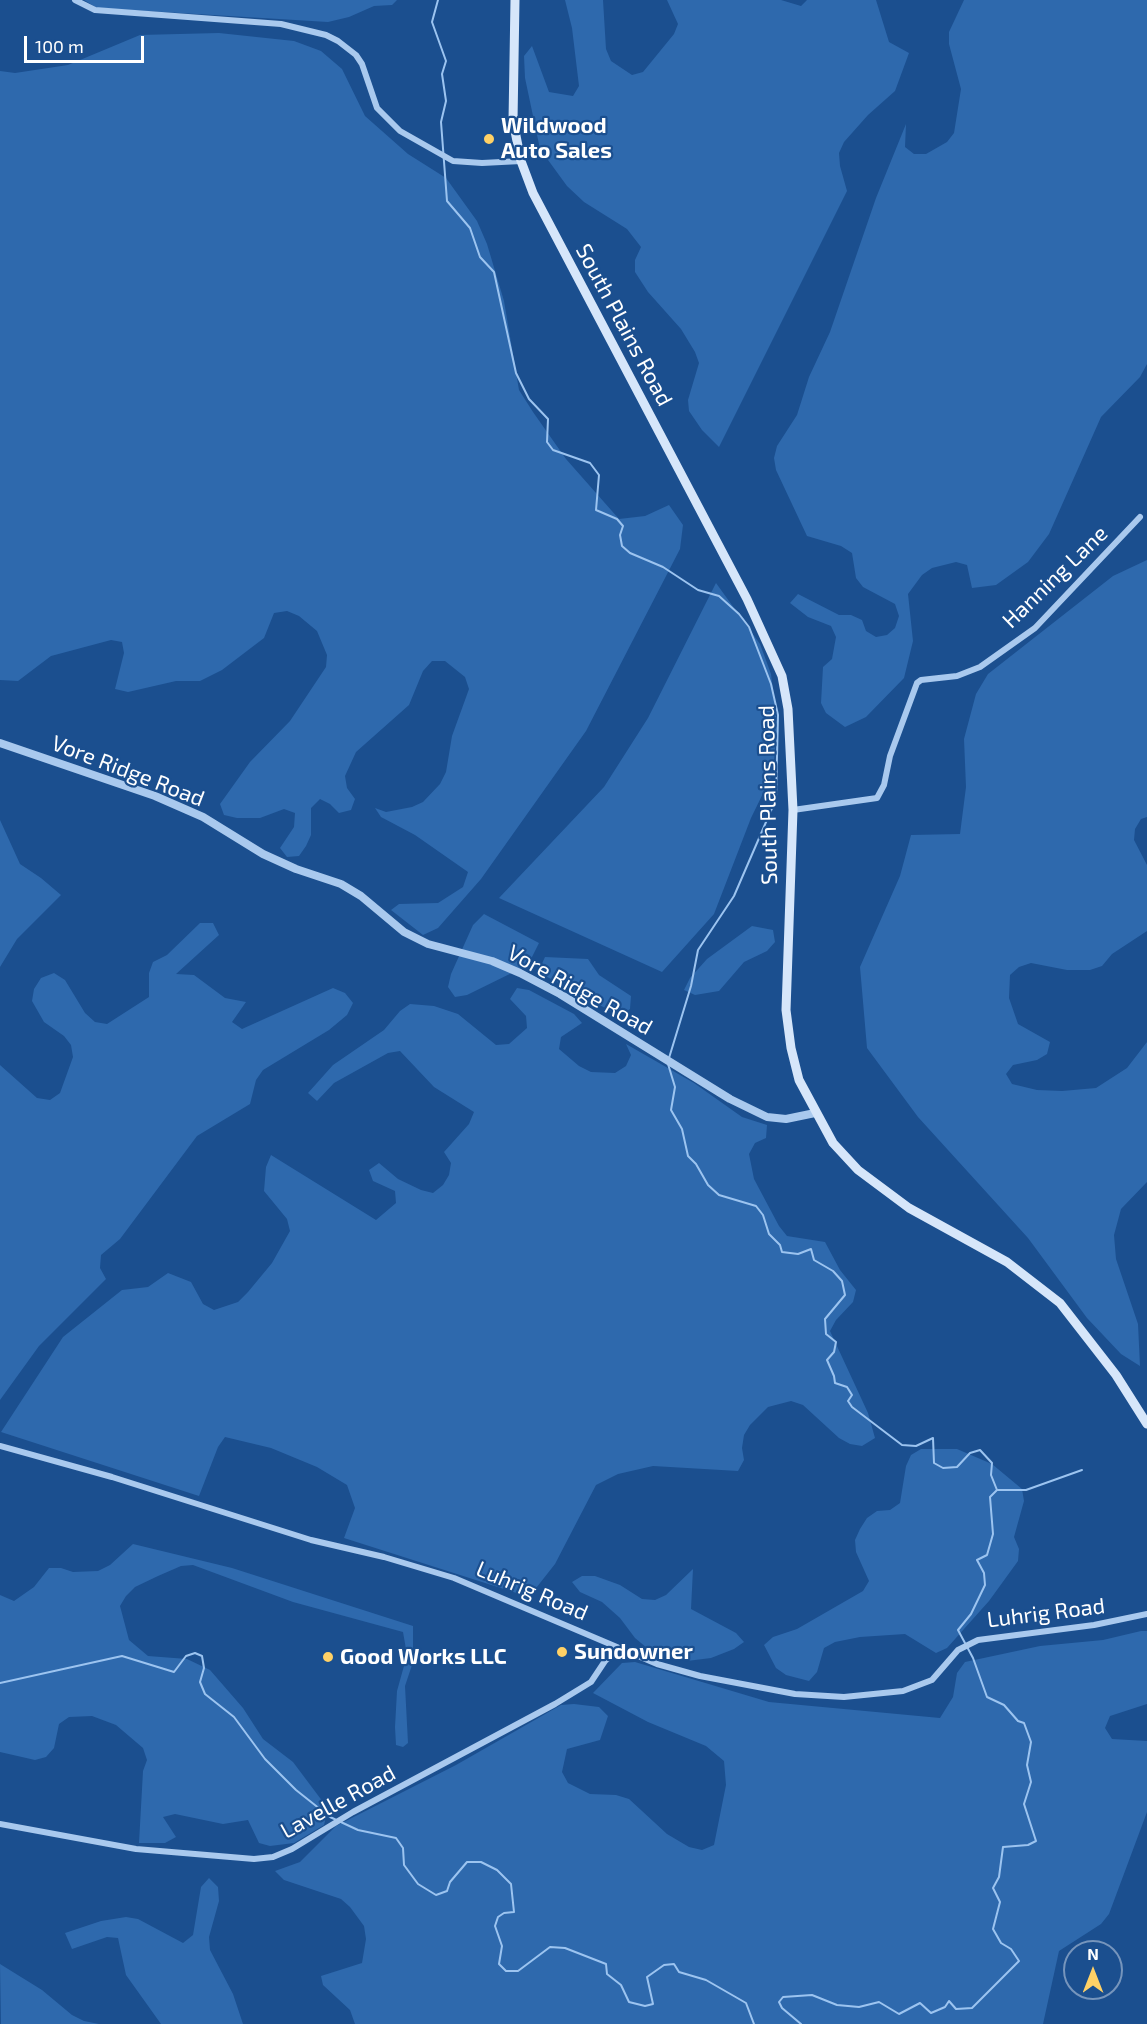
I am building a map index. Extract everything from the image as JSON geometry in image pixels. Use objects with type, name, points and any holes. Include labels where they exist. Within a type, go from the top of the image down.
[{"type":"main road","name":"South Plains Road","points":[[515,0],[513,121],[521,161],[533,193],[767,639],[782,676],[788,709],[793,810],[786,1010],[790,1048],[796,1069],[815,1113],[833,1143],[858,1170],[885,1192],[1007,1262],[1060,1303],[1116,1376],[1147,1423]]},
{"type":"street","points":[[75,0],[95,10],[282,24],[326,35],[349,48],[362,64],[382,115],[400,131],[437,153],[463,163],[521,161]]},
{"type":"street","name":"Hanning Lane","points":[[793,810],[877,798],[884,785],[890,756],[917,683],[921,680],[957,676],[980,667],[1035,628],[1140,517]]},
{"type":"street","name":"Vore Ridge Road","points":[[0,743],[144,792],[203,817],[263,854],[341,885],[361,896],[405,932],[428,944],[492,961],[520,973],[730,1098],[767,1117],[786,1119],[815,1113]]},
{"type":"street","name":"Luhrig Road","points":[[0,1446],[112,1477],[311,1540],[384,1557],[454,1578],[545,1614],[657,1664],[729,1682],[795,1694],[844,1697],[903,1691],[922,1686],[932,1680],[958,1650],[971,1643],[1004,1635],[1095,1625],[1147,1614]]},
{"type":"street","name":"Lavelle Road","points":[[0,1824],[136,1850],[254,1859],[273,1857],[292,1849],[353,1812],[479,1746],[591,1682],[605,1661],[620,1649]]},
{"type":"shaded area","points":[[84,0],[397,0],[392,5],[374,6],[349,17],[328,22],[97,8]]},
{"type":"shaded area","points":[[565,0],[603,0],[606,49],[611,61],[632,75],[643,72],[674,34],[678,24],[667,0],[781,0],[801,6],[807,0],[876,0],[889,42],[909,53],[895,91],[868,115],[844,142],[839,153],[847,191],[719,447],[702,430],[689,411],[688,400],[699,363],[681,329],[648,292],[635,272],[635,260],[641,247],[627,229],[584,202],[567,186],[540,149],[525,78],[524,56],[532,46],[549,92],[573,96],[579,86],[572,28]]},
{"type":"shaded area","points":[[964,0],[1147,0],[1147,364],[1140,377],[1101,417],[1049,534],[1028,562],[996,585],[972,588],[967,565],[956,562],[932,568],[922,575],[908,594],[913,641],[904,678],[866,717],[845,727],[826,713],[821,703],[823,667],[832,659],[836,637],[831,626],[808,617],[790,603],[798,594],[839,615],[851,615],[862,620],[866,631],[876,637],[887,635],[895,628],[899,616],[895,604],[863,587],[856,578],[852,553],[841,546],[807,536],[776,470],[774,458],[777,446],[797,415],[809,377],[830,332],[876,198],[906,124],[905,147],[914,154],[926,154],[947,142],[954,133],[961,89],[949,44],[949,32]]},
{"type":"shaded area","points":[[219,33],[294,41],[321,51],[342,69],[365,116],[408,154],[446,178],[477,221],[487,244],[504,301],[519,390],[533,412],[566,459],[619,519],[645,516],[669,505],[683,525],[680,549],[586,731],[481,879],[438,928],[423,935],[391,910],[399,904],[438,903],[463,887],[468,872],[415,835],[381,817],[375,808],[386,812],[412,807],[423,802],[440,784],[446,772],[452,736],[469,689],[465,677],[445,661],[432,661],[423,671],[409,705],[356,752],[345,776],[347,788],[355,799],[351,810],[339,813],[330,804],[320,799],[311,808],[311,835],[306,846],[299,856],[287,857],[280,848],[294,827],[295,813],[284,809],[260,818],[237,818],[224,815],[220,804],[250,762],[290,721],[326,667],[327,655],[317,631],[299,616],[287,611],[274,613],[264,638],[222,670],[200,681],[176,681],[128,692],[115,689],[124,653],[122,642],[111,640],[51,656],[18,681],[0,680],[0,71],[15,73],[68,65],[140,35]]},
{"type":"shaded area","points":[[1147,560],[1147,817],[1141,819],[1135,829],[1134,840],[1147,865],[1147,931],[1112,954],[1102,966],[1090,970],[1067,970],[1031,963],[1019,967],[1010,975],[1009,998],[1018,1024],[1050,1042],[1047,1054],[1037,1060],[1013,1065],[1006,1074],[1012,1084],[1037,1090],[1062,1091],[1096,1088],[1127,1068],[1147,1042],[1147,1182],[1121,1209],[1114,1235],[1116,1259],[1138,1324],[1140,1366],[1121,1354],[1087,1318],[1028,1238],[918,1117],[867,1048],[860,967],[900,876],[911,835],[960,834],[966,787],[964,739],[976,694],[988,674],[1113,576]]},
{"type":"shaded area","points":[[716,583],[760,644],[771,674],[777,725],[773,773],[751,818],[714,914],[662,972],[499,898],[604,787],[648,718]]},
{"type":"shaded area","points":[[0,820],[20,864],[61,895],[17,939],[0,967]]},
{"type":"shaded area","points":[[484,914],[539,943],[528,965],[467,995],[455,997],[448,987],[451,974],[473,925]]},
{"type":"shaded area","points":[[200,923],[213,923],[219,935],[176,974],[194,975],[225,998],[246,1002],[232,1022],[242,1029],[333,988],[345,993],[353,1003],[347,1015],[329,1030],[263,1070],[256,1080],[250,1104],[197,1136],[120,1239],[101,1255],[100,1268],[106,1279],[39,1346],[0,1400],[0,1065],[37,1098],[50,1100],[60,1093],[73,1057],[71,1045],[64,1036],[44,1022],[32,1001],[34,989],[41,978],[54,973],[65,980],[85,1013],[95,1022],[107,1024],[149,997],[149,973],[153,962],[167,955]]},
{"type":"shaded area","points":[[752,926],[773,930],[775,942],[767,951],[744,962],[719,991],[695,995],[684,990],[690,978],[707,959]]},
{"type":"shaded area","points":[[545,957],[588,959],[599,975],[631,996],[630,1009],[620,1016],[538,972]]},
{"type":"shaded area","points":[[517,988],[529,990],[574,1014],[582,1023],[561,1037],[559,1049],[579,1066],[591,1072],[615,1073],[626,1066],[631,1055],[626,1044],[694,1083],[742,1117],[767,1125],[766,1138],[755,1143],[749,1154],[754,1179],[779,1226],[787,1236],[825,1242],[840,1270],[856,1290],[853,1302],[836,1320],[830,1331],[868,1413],[875,1438],[862,1446],[850,1444],[839,1438],[803,1405],[791,1401],[768,1407],[750,1425],[744,1435],[742,1448],[744,1460],[738,1471],[653,1466],[618,1474],[596,1485],[555,1564],[529,1597],[344,1538],[355,1508],[347,1485],[317,1467],[271,1448],[225,1437],[218,1447],[199,1496],[1,1432],[63,1337],[122,1290],[148,1287],[168,1273],[191,1282],[203,1304],[214,1310],[238,1302],[248,1292],[272,1263],[290,1231],[287,1219],[264,1191],[266,1167],[271,1155],[376,1220],[396,1203],[395,1191],[373,1181],[369,1170],[379,1163],[398,1179],[421,1190],[433,1193],[443,1185],[449,1175],[451,1163],[444,1152],[469,1124],[474,1112],[434,1087],[400,1051],[388,1053],[334,1083],[317,1101],[308,1093],[333,1065],[384,1030],[400,1011],[410,1004],[434,1006],[458,1014],[496,1045],[509,1044],[527,1028],[526,1016],[510,999]]},
{"type":"shaded area","points":[[921,1449],[957,1449],[992,1464],[1022,1489],[1024,1501],[1014,1537],[1019,1549],[1018,1561],[989,1601],[947,1648],[936,1653],[905,1634],[860,1637],[835,1642],[824,1648],[817,1672],[809,1681],[786,1675],[776,1668],[764,1645],[773,1637],[797,1629],[863,1591],[869,1581],[856,1552],[855,1540],[867,1518],[877,1511],[890,1510],[900,1503],[906,1466],[911,1455]]},
{"type":"shaded area","points":[[133,1544],[232,1568],[413,1626],[413,1662],[405,1686],[408,1743],[403,1747],[396,1745],[395,1727],[397,1691],[407,1655],[403,1632],[293,1602],[193,1565],[181,1566],[135,1587],[120,1606],[129,1640],[148,1656],[187,1659],[210,1670],[243,1708],[263,1739],[293,1762],[323,1802],[327,1813],[324,1825],[294,1843],[270,1846],[259,1843],[248,1820],[223,1824],[175,1814],[163,1817],[176,1837],[165,1843],[139,1843],[143,1771],[147,1760],[143,1748],[116,1725],[92,1716],[69,1717],[59,1724],[54,1748],[46,1757],[35,1760],[0,1752],[0,1595],[14,1601],[34,1587],[49,1568],[61,1568],[73,1572],[98,1571],[110,1565]]},
{"type":"shaded area","points":[[693,1569],[691,1609],[736,1633],[744,1642],[734,1649],[711,1658],[687,1661],[653,1653],[635,1638],[620,1618],[602,1602],[580,1592],[572,1582],[582,1576],[595,1576],[620,1585],[642,1599],[655,1600],[666,1595]]},
{"type":"shaded area","points":[[1147,1631],[1147,1704],[1110,1716],[1105,1728],[1112,1739],[1147,1741],[1147,1812],[1109,1914],[1101,1924],[1076,1940],[1063,1940],[1063,1948],[1059,1951],[1043,2024],[355,2024],[350,2010],[323,1985],[321,1976],[362,1963],[366,1939],[364,1926],[341,1899],[284,1880],[275,1871],[300,1862],[336,1826],[456,1765],[561,1705],[574,1704],[599,1707],[608,1716],[600,1740],[567,1749],[562,1772],[568,1783],[590,1794],[616,1795],[629,1799],[667,1834],[689,1847],[702,1850],[714,1845],[726,1785],[724,1761],[706,1746],[648,1722],[593,1693],[622,1663],[635,1662],[769,1702],[940,1718],[953,1697],[957,1673],[965,1662],[1040,1646],[1103,1640]]},
{"type":"shaded area","points":[[209,1878],[218,1887],[219,1901],[209,1937],[210,1950],[233,1994],[243,2024],[161,2024],[126,1975],[118,1938],[107,1937],[72,1949],[65,1933],[101,1921],[126,1917],[138,1919],[183,1943],[193,1935],[201,1887]]},
{"type":"shaded area","points":[[0,1964],[42,1990],[72,2015],[84,2021],[99,2024],[1,2024]]},
{"type":"waterway","points":[[438,0],[432,22],[446,61],[442,74],[446,101],[441,122],[447,201],[470,228],[480,257],[494,272],[516,373],[529,399],[548,419],[547,442],[553,450],[590,463],[599,475],[596,510],[617,519],[623,526],[620,535],[622,546],[630,553],[663,567],[698,590],[719,596],[739,614],[749,627],[771,684],[778,715],[776,799],[734,896],[698,950],[691,986],[669,1058]]},
{"type":"waterway","points":[[668,1064],[675,1087],[671,1110],[682,1129],[688,1156],[696,1164],[708,1185],[719,1195],[756,1206],[763,1215],[769,1234],[780,1245],[782,1252],[798,1254],[811,1249],[814,1260],[833,1271],[842,1281],[845,1295],[825,1319],[826,1334],[836,1342],[834,1352],[827,1360],[835,1383],[847,1387],[852,1395],[848,1401],[852,1407],[902,1445],[916,1446],[933,1438],[934,1463],[943,1468],[957,1467],[970,1453],[980,1450],[992,1463],[991,1475],[997,1490],[990,1497],[993,1534],[987,1555],[977,1560],[984,1573],[985,1585],[971,1614],[958,1630],[973,1658],[987,1697],[1004,1705],[1018,1721],[1024,1723],[1031,1742],[1027,1765],[1031,1782],[1024,1804],[1036,1841],[1028,1845],[1003,1847],[999,1877],[993,1888],[1000,1902],[993,1929],[1001,1943],[1011,1949],[1019,1961],[972,2008],[956,2009],[949,2001],[945,2007],[931,2013],[920,2003],[899,2014],[879,2002],[859,2007],[837,2005],[812,1995],[783,1997],[779,2002],[782,2008],[801,2024]]},
{"type":"waterway","points":[[997,1490],[1026,1490],[1082,1470]]},
{"type":"waterway","points":[[0,1683],[122,1656],[174,1672],[186,1656],[195,1653],[202,1656],[204,1668],[200,1682],[205,1694],[234,1717],[265,1759],[296,1790],[330,1817],[358,1830],[396,1838],[403,1848],[404,1865],[418,1884],[436,1895],[447,1891],[450,1882],[467,1862],[481,1862],[497,1870],[511,1884],[514,1912],[504,1913],[498,1917],[495,1926],[502,1946],[499,1964],[506,1971],[518,1971],[550,1947],[565,1948],[606,1964],[607,1974],[621,1985],[629,2002],[645,2006],[653,2004],[647,1977],[664,1965],[674,1964],[679,1972],[706,1980],[746,2003],[754,2024]]},
{"type":"place","name":"Wildwood Auto Sales","points":[[489,139]]},
{"type":"place","name":"Sundowner","points":[[562,1652]]},
{"type":"place","name":"Good Works LLC","points":[[328,1657]]}]
